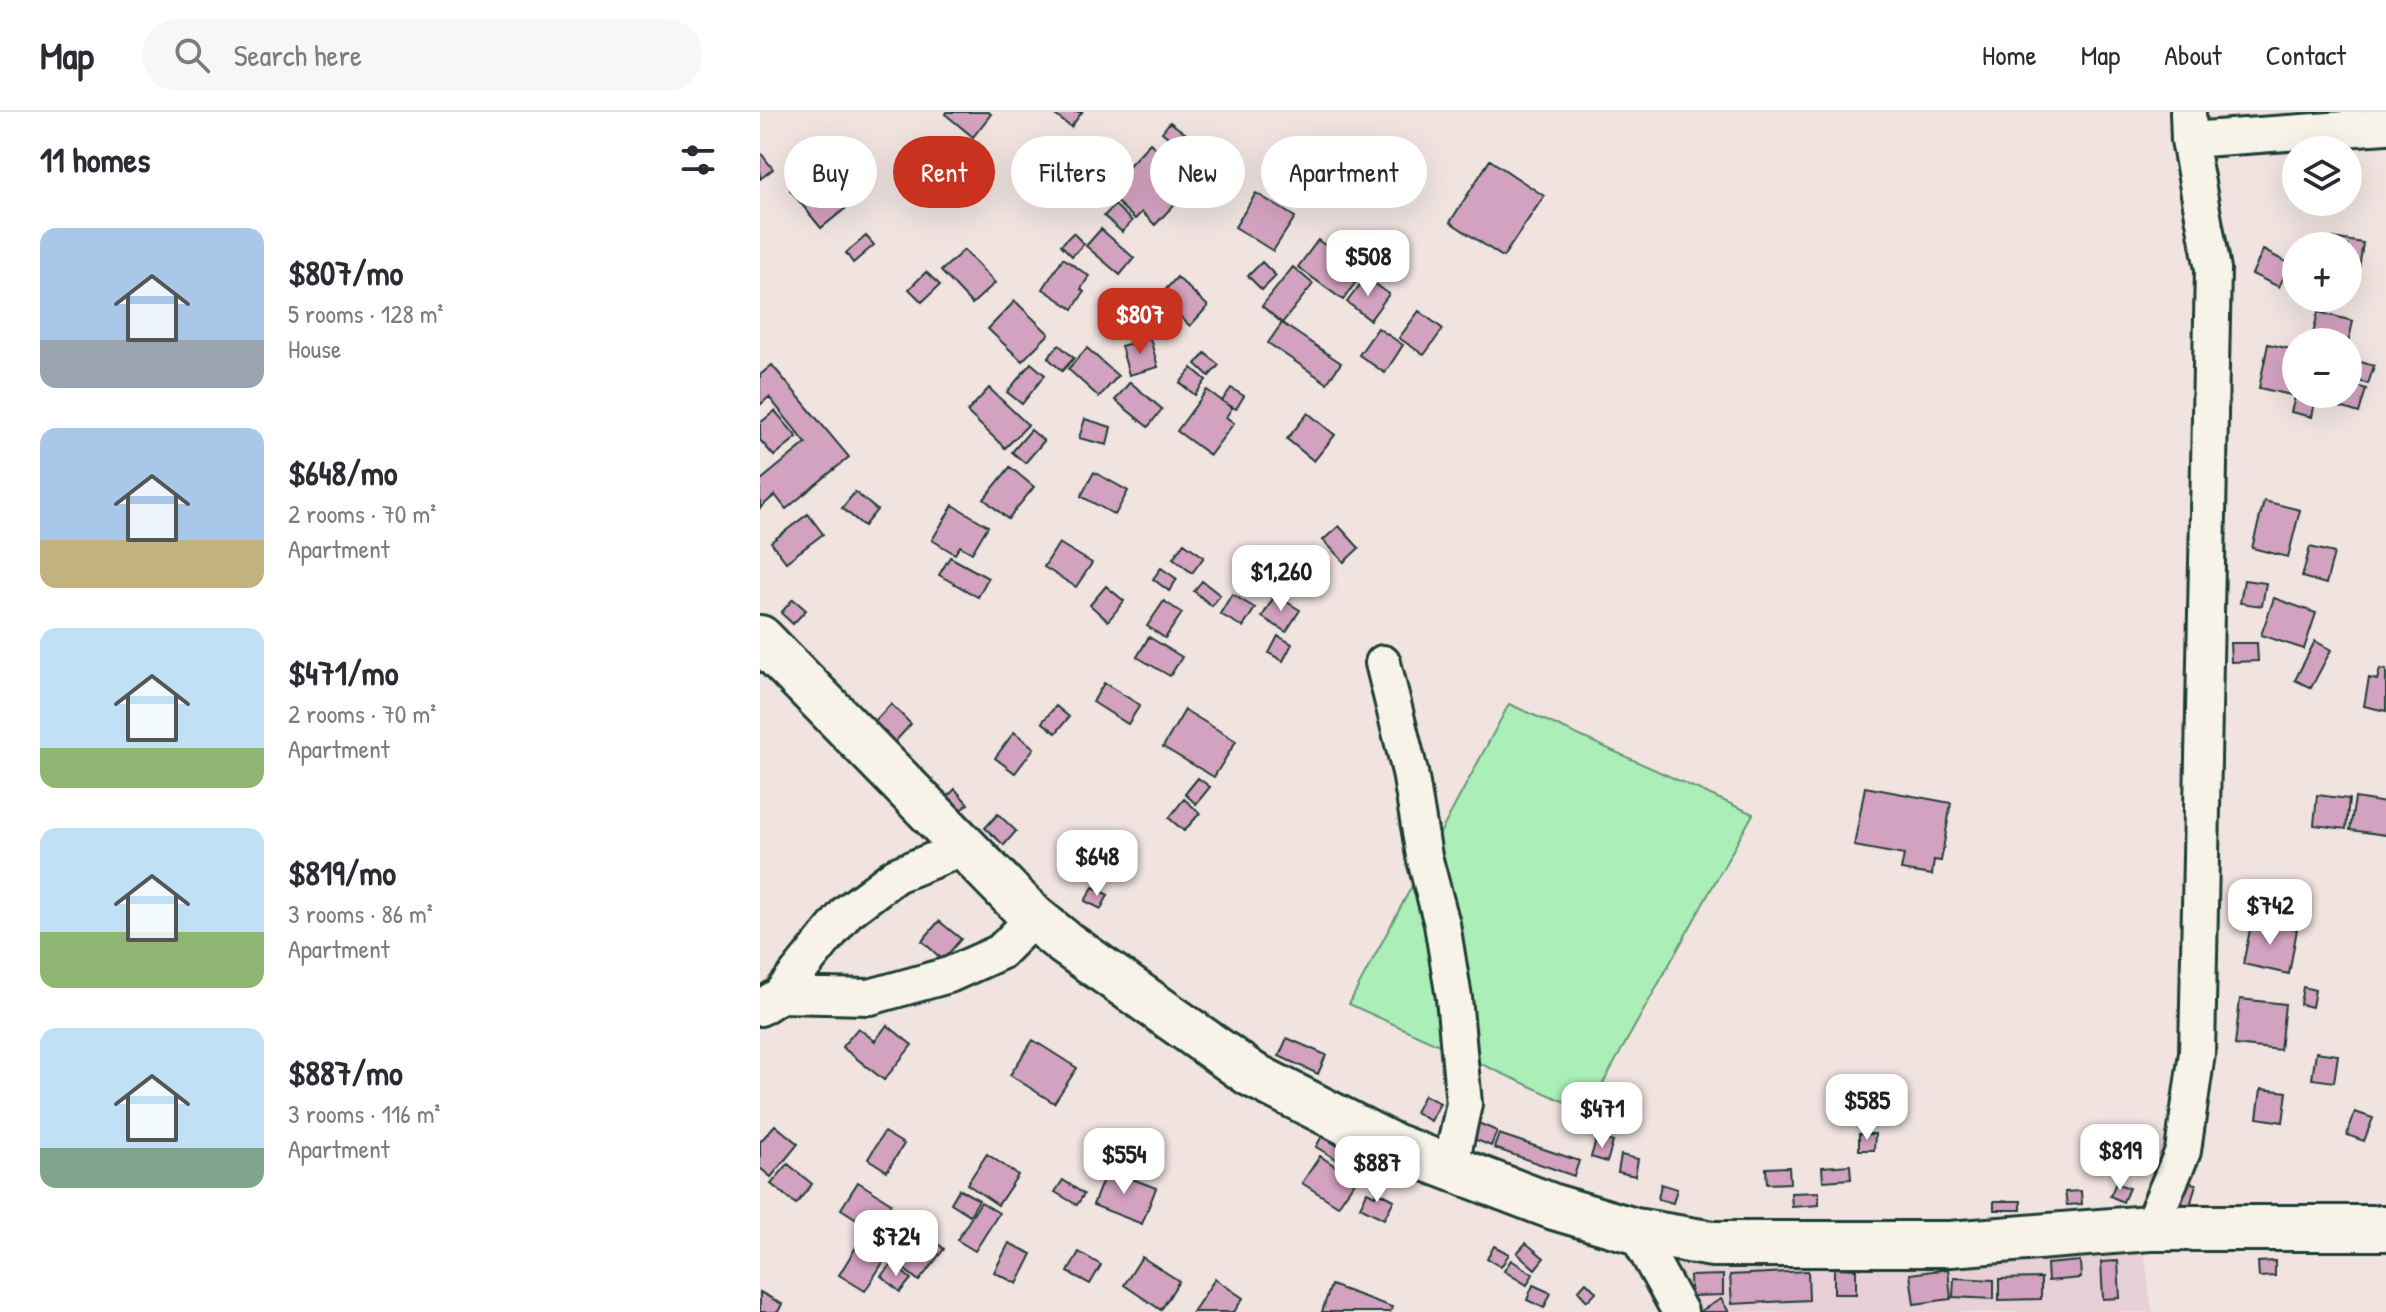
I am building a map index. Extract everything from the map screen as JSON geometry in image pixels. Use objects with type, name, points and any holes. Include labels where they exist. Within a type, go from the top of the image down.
[{"type":"main road","points":[[760,638],[1034,918],[1065,943],[1251,1074],[1391,1145],[1554,1207],[1635,1231],[1713,1244],[1950,1244],[2150,1228],[2386,1228]]},
{"type":"street","points":[[2150,1228],[2183,1151],[2197,1053],[2213,269],[2188,126],[2386,126]]},
{"type":"street","points":[[1383,663],[1410,772],[1454,998],[1464,1104],[1450,1168]]},
{"type":"street","points":[[770,1001],[847,912],[896,875],[966,847]]},
{"type":"street","points":[[770,1001],[870,997],[949,975],[1000,952],[1034,918]]},
{"type":"street","points":[[1635,1231],[1680,1312]]},
{"type":"shaded area","points":[[2144,1249],[2152,1312],[1694,1312],[1664,1259]]},
{"type":"green space","points":[[1509,704],[1753,814],[1587,1112],[1349,1004]]},
{"type":"building","points":[[988,112],[991,114],[972,136],[945,114]]},
{"type":"building","points":[[1051,112],[1082,112],[1071,127]]},
{"type":"building","points":[[1170,122],[1189,136],[1167,136],[1162,132]]},
{"type":"building","points":[[1150,143],[1150,208],[1171,208],[1155,225],[1142,212],[1135,219],[1123,208],[1134,208],[1134,160]]},
{"type":"building","points":[[760,152],[773,169],[760,179]]},
{"type":"building","points":[[1490,160],[1544,196],[1503,257],[1450,222]]},
{"type":"building","points":[[1256,193],[1261,196],[1261,208],[1280,208],[1295,217],[1273,251],[1235,227]]},
{"type":"building","points":[[805,208],[846,208],[821,228]]},
{"type":"building","points":[[1112,208],[1118,208],[1132,221],[1122,232],[1104,216]]},
{"type":"building","points":[[1101,229],[1134,258],[1120,275],[1086,246]]},
{"type":"building","points":[[1073,233],[1084,244],[1072,256],[1061,245]]},
{"type":"building","points":[[866,236],[874,245],[853,263],[846,253]]},
{"type":"building","points":[[1318,240],[1362,273],[1343,300],[1298,267]]},
{"type":"building","points":[[964,250],[995,283],[972,304],[941,271]]},
{"type":"building","points":[[2263,250],[2282,260],[2279,287],[2252,274]]},
{"type":"building","points":[[1063,258],[1089,276],[1081,289],[1084,292],[1073,309],[1043,289]]},
{"type":"building","points":[[1262,262],[1276,276],[1262,290],[1248,276]]},
{"type":"building","points":[[1293,267],[1313,284],[1282,323],[1262,306]]},
{"type":"building","points":[[926,272],[940,285],[922,302],[909,289]]},
{"type":"building","points":[[1177,277],[1208,306],[1190,326],[1159,297]]},
{"type":"building","points":[[1366,277],[1389,294],[1370,320],[1347,302]]},
{"type":"building","points":[[1015,301],[1049,334],[1022,361],[988,329]]},
{"type":"building","points":[[1153,303],[1166,317],[1143,338],[1130,325]]},
{"type":"building","points":[[1419,311],[1443,329],[1424,355],[1399,338]]},
{"type":"building","points":[[2318,312],[2353,321],[2351,328],[2314,328]]},
{"type":"building","points":[[1282,323],[1341,363],[1327,383],[1268,343]]},
{"type":"building","points":[[1378,328],[1403,345],[1385,373],[1359,355]]},
{"type":"building","points":[[1150,338],[1158,367],[1129,375],[1121,346]]},
{"type":"building","points":[[2268,344],[2282,347],[2282,393],[2259,388]]},
{"type":"building","points":[[1059,345],[1074,358],[1062,371],[1048,358]]},
{"type":"building","points":[[1087,348],[1118,376],[1099,397],[1068,369]]},
{"type":"building","points":[[1205,353],[1219,365],[1209,376],[1196,364]]},
{"type":"building","points":[[2362,362],[2374,366],[2368,384],[2362,382]]},
{"type":"building","points":[[1031,363],[1045,375],[1022,404],[1007,392]]},
{"type":"building","points":[[772,365],[849,457],[786,509],[775,495],[760,508],[760,478],[806,443],[769,397],[760,405],[760,375]]},
{"type":"building","points":[[1192,368],[1206,380],[1195,395],[1180,383]]},
{"type":"building","points":[[1130,382],[1162,409],[1148,427],[1115,400]]},
{"type":"building","points":[[989,388],[1028,425],[1005,448],[967,412]]},
{"type":"building","points":[[1231,388],[1244,396],[1236,409],[1222,401]]},
{"type":"building","points":[[1207,390],[1232,408],[1226,417],[1234,423],[1210,455],[1177,431]]},
{"type":"building","points":[[2292,408],[2314,408],[2312,417],[2291,412]]},
{"type":"building","points":[[2343,408],[2360,408],[2359,413]]},
{"type":"building","points":[[775,411],[797,437],[774,456],[760,440],[760,423]]},
{"type":"building","points":[[1308,413],[1335,435],[1314,461],[1287,439]]},
{"type":"building","points":[[1085,419],[1111,427],[1107,445],[1079,438]]},
{"type":"building","points":[[1031,430],[1044,441],[1025,463],[1012,452]]},
{"type":"building","points":[[1010,467],[1034,487],[1008,519],[984,499]]},
{"type":"building","points":[[1094,472],[1128,491],[1115,515],[1081,496]]},
{"type":"building","points":[[855,492],[877,510],[864,526],[842,508]]},
{"type":"building","points":[[2264,501],[2300,510],[2288,557],[2252,548]]},
{"type":"building","points":[[953,505],[988,526],[972,553],[960,546],[955,554],[932,540]]},
{"type":"building","points":[[808,514],[823,534],[786,562],[771,542]]},
{"type":"building","points":[[1339,526],[1359,548],[1344,562],[1323,540]]},
{"type":"building","points":[[1059,543],[1092,563],[1076,587],[1044,567]]},
{"type":"building","points":[[1184,543],[1204,557],[1192,573],[1173,558]]},
{"type":"building","points":[[2310,547],[2334,553],[2326,584],[2302,577]]},
{"type":"building","points":[[950,557],[988,578],[978,597],[939,575]]},
{"type":"building","points":[[1161,568],[1177,579],[1169,591],[1153,579]]},
{"type":"building","points":[[2244,580],[2266,583],[2262,606],[2240,603]]},
{"type":"building","points":[[1202,581],[1220,595],[1212,606],[1194,591]]},
{"type":"building","points":[[1106,586],[1124,601],[1108,621],[1090,605]]},
{"type":"building","points":[[1232,594],[1255,608],[1243,627],[1220,614]]},
{"type":"building","points":[[1275,595],[1300,610],[1286,632],[1262,617]]},
{"type":"building","points":[[2274,598],[2316,613],[2304,649],[2261,635]]},
{"type":"building","points":[[793,599],[806,610],[793,624],[781,613]]},
{"type":"building","points":[[1164,601],[1182,613],[1165,638],[1147,626]]},
{"type":"building","points":[[1278,636],[1292,644],[1283,661],[1269,653]]},
{"type":"building","points":[[1149,637],[1182,657],[1170,676],[1137,657]]},
{"type":"building","points":[[2315,641],[2331,650],[2311,688],[2295,680]]},
{"type":"building","points":[[2230,643],[2257,643],[2258,661],[2231,662]]},
{"type":"building","points":[[2380,669],[2386,670],[2386,711],[2364,706],[2369,678],[2377,680]]},
{"type":"building","points":[[1104,683],[1140,705],[1128,724],[1093,702]]},
{"type":"building","points":[[891,704],[911,724],[892,745],[871,725]]},
{"type":"building","points":[[1056,706],[1069,717],[1056,733],[1042,722]]},
{"type":"building","points":[[1185,710],[1236,741],[1214,777],[1163,747]]},
{"type":"building","points":[[1014,732],[1034,748],[1015,773],[995,758]]},
{"type":"building","points":[[1198,778],[1210,787],[1196,804],[1185,794]]},
{"type":"building","points":[[1865,787],[1951,803],[1941,861],[1934,860],[1932,875],[1901,870],[1904,855],[1854,846]]},
{"type":"building","points":[[955,789],[968,804],[956,815],[943,801]]},
{"type":"building","points":[[2317,795],[2349,799],[2346,829],[2314,825]]},
{"type":"building","points":[[2355,798],[2386,803],[2386,835],[2350,830]]},
{"type":"building","points":[[1184,799],[1200,813],[1184,831],[1169,818]]},
{"type":"building","points":[[998,814],[1016,831],[1004,845],[985,828]]},
{"type":"building","points":[[1093,887],[1108,895],[1101,909],[1085,901]]},
{"type":"building","points":[[2252,920],[2297,929],[2289,974],[2243,964]]},
{"type":"building","points":[[939,921],[961,939],[943,960],[922,941]]},
{"type":"building","points":[[2303,987],[2315,990],[2312,1007],[2300,1004]]},
{"type":"building","points":[[2240,999],[2285,1004],[2280,1050],[2235,1045]]},
{"type":"building","points":[[887,1025],[912,1045],[884,1080],[842,1047],[858,1028],[875,1041]]},
{"type":"building","points":[[1287,1038],[1326,1055],[1318,1074],[1279,1056]]},
{"type":"building","points":[[1033,1040],[1077,1068],[1054,1103],[1010,1075]]},
{"type":"building","points":[[2316,1052],[2338,1055],[2334,1082],[2312,1079]]},
{"type":"building","points":[[2261,1089],[2287,1092],[2283,1122],[2257,1118]]},
{"type":"building","points":[[1424,1095],[1440,1103],[1431,1121],[1415,1112]]},
{"type":"building","points":[[2355,1112],[2373,1118],[2364,1141],[2347,1135]]},
{"type":"building","points":[[1469,1119],[1497,1131],[1491,1146],[1462,1134]]},
{"type":"building","points":[[775,1125],[798,1144],[771,1177],[760,1168],[760,1142]]},
{"type":"building","points":[[884,1132],[904,1144],[887,1171],[868,1159]]},
{"type":"building","points":[[1499,1134],[1579,1161],[1574,1176],[1494,1148]]},
{"type":"building","points":[[1859,1134],[1875,1134],[1874,1150],[1859,1150]]},
{"type":"building","points":[[1322,1136],[1342,1149],[1336,1159],[1316,1147]]},
{"type":"building","points":[[1597,1137],[1613,1142],[1607,1162],[1591,1157]]},
{"type":"building","points":[[987,1154],[1018,1175],[998,1205],[967,1184]]},
{"type":"building","points":[[1621,1155],[1638,1159],[1635,1176],[1618,1172]]},
{"type":"building","points":[[1320,1156],[1356,1180],[1338,1206],[1302,1183]]},
{"type":"building","points":[[788,1164],[812,1184],[796,1204],[771,1184]]},
{"type":"building","points":[[1850,1165],[1851,1179],[1823,1181],[1822,1167]]},
{"type":"building","points":[[1789,1167],[1790,1183],[1767,1184],[1766,1168]]},
{"type":"building","points":[[1107,1169],[1156,1188],[1142,1224],[1093,1205]]},
{"type":"building","points":[[1063,1180],[1084,1194],[1077,1205],[1055,1192]]},
{"type":"building","points":[[858,1182],[891,1203],[874,1230],[841,1209]]},
{"type":"building","points":[[2185,1182],[2196,1184],[2190,1206],[2180,1204]]},
{"type":"building","points":[[2116,1183],[2129,1188],[2123,1202],[2110,1196]]},
{"type":"building","points":[[1661,1184],[1677,1189],[1673,1203],[1658,1199]]},
{"type":"building","points":[[959,1189],[979,1200],[970,1215],[951,1203]]},
{"type":"building","points":[[1377,1191],[1394,1200],[1384,1219],[1360,1207],[1367,1192],[1375,1196]]},
{"type":"building","points":[[2081,1191],[2082,1204],[2067,1205],[2065,1192]]},
{"type":"building","points":[[1819,1192],[1819,1205],[1792,1207],[1791,1193]]},
{"type":"building","points":[[1994,1201],[2021,1201],[2021,1210],[1994,1210]]},
{"type":"building","points":[[981,1202],[999,1213],[975,1251],[957,1240]]},
{"type":"building","points":[[916,1226],[944,1249],[919,1281],[890,1258]]},
{"type":"building","points":[[861,1239],[887,1256],[865,1291],[839,1275]]},
{"type":"building","points":[[1009,1243],[1032,1254],[1017,1284],[994,1272]]},
{"type":"building","points":[[1526,1243],[1544,1258],[1535,1269],[1517,1253]]},
{"type":"building","points":[[1494,1246],[1509,1254],[1501,1267],[1487,1259]]},
{"type":"building","points":[[1079,1252],[1101,1265],[1090,1284],[1068,1272]]},
{"type":"building","points":[[1142,1257],[1179,1281],[1161,1310],[1124,1285]]},
{"type":"building","points":[[1511,1260],[1533,1274],[1527,1285],[1504,1271]]},
{"type":"building","points":[[2080,1261],[2081,1278],[2048,1281],[2047,1264]]},
{"type":"building","points":[[2118,1261],[2120,1298],[2103,1299],[2101,1262]]},
{"type":"building","points":[[2275,1261],[2275,1276],[2259,1277],[2258,1262]]},
{"type":"building","points":[[892,1263],[911,1279],[900,1292],[881,1276]]},
{"type":"building","points":[[1834,1268],[1856,1269],[1856,1294],[1834,1294]]},
{"type":"building","points":[[1948,1269],[1951,1299],[1914,1304],[1910,1274]]},
{"type":"building","points":[[1808,1271],[1809,1300],[1732,1304],[1730,1275]]},
{"type":"building","points":[[1723,1275],[1723,1295],[1691,1296],[1690,1276]]},
{"type":"building","points":[[1954,1278],[1994,1280],[1994,1299],[1953,1297]]},
{"type":"building","points":[[2041,1278],[2041,1299],[1999,1300],[1999,1279]]},
{"type":"building","points":[[1215,1279],[1243,1298],[1234,1312],[1193,1312]]},
{"type":"building","points":[[1586,1282],[1596,1292],[1587,1301],[1578,1291]]},
{"type":"building","points":[[1331,1285],[1392,1307],[1390,1312],[1322,1312]]},
{"type":"building","points":[[1533,1285],[1551,1293],[1544,1308],[1527,1300]]},
{"type":"building","points":[[760,1292],[782,1304],[778,1312],[760,1312]]},
{"type":"building","points":[[1721,1299],[1729,1312],[1699,1312]]}]
